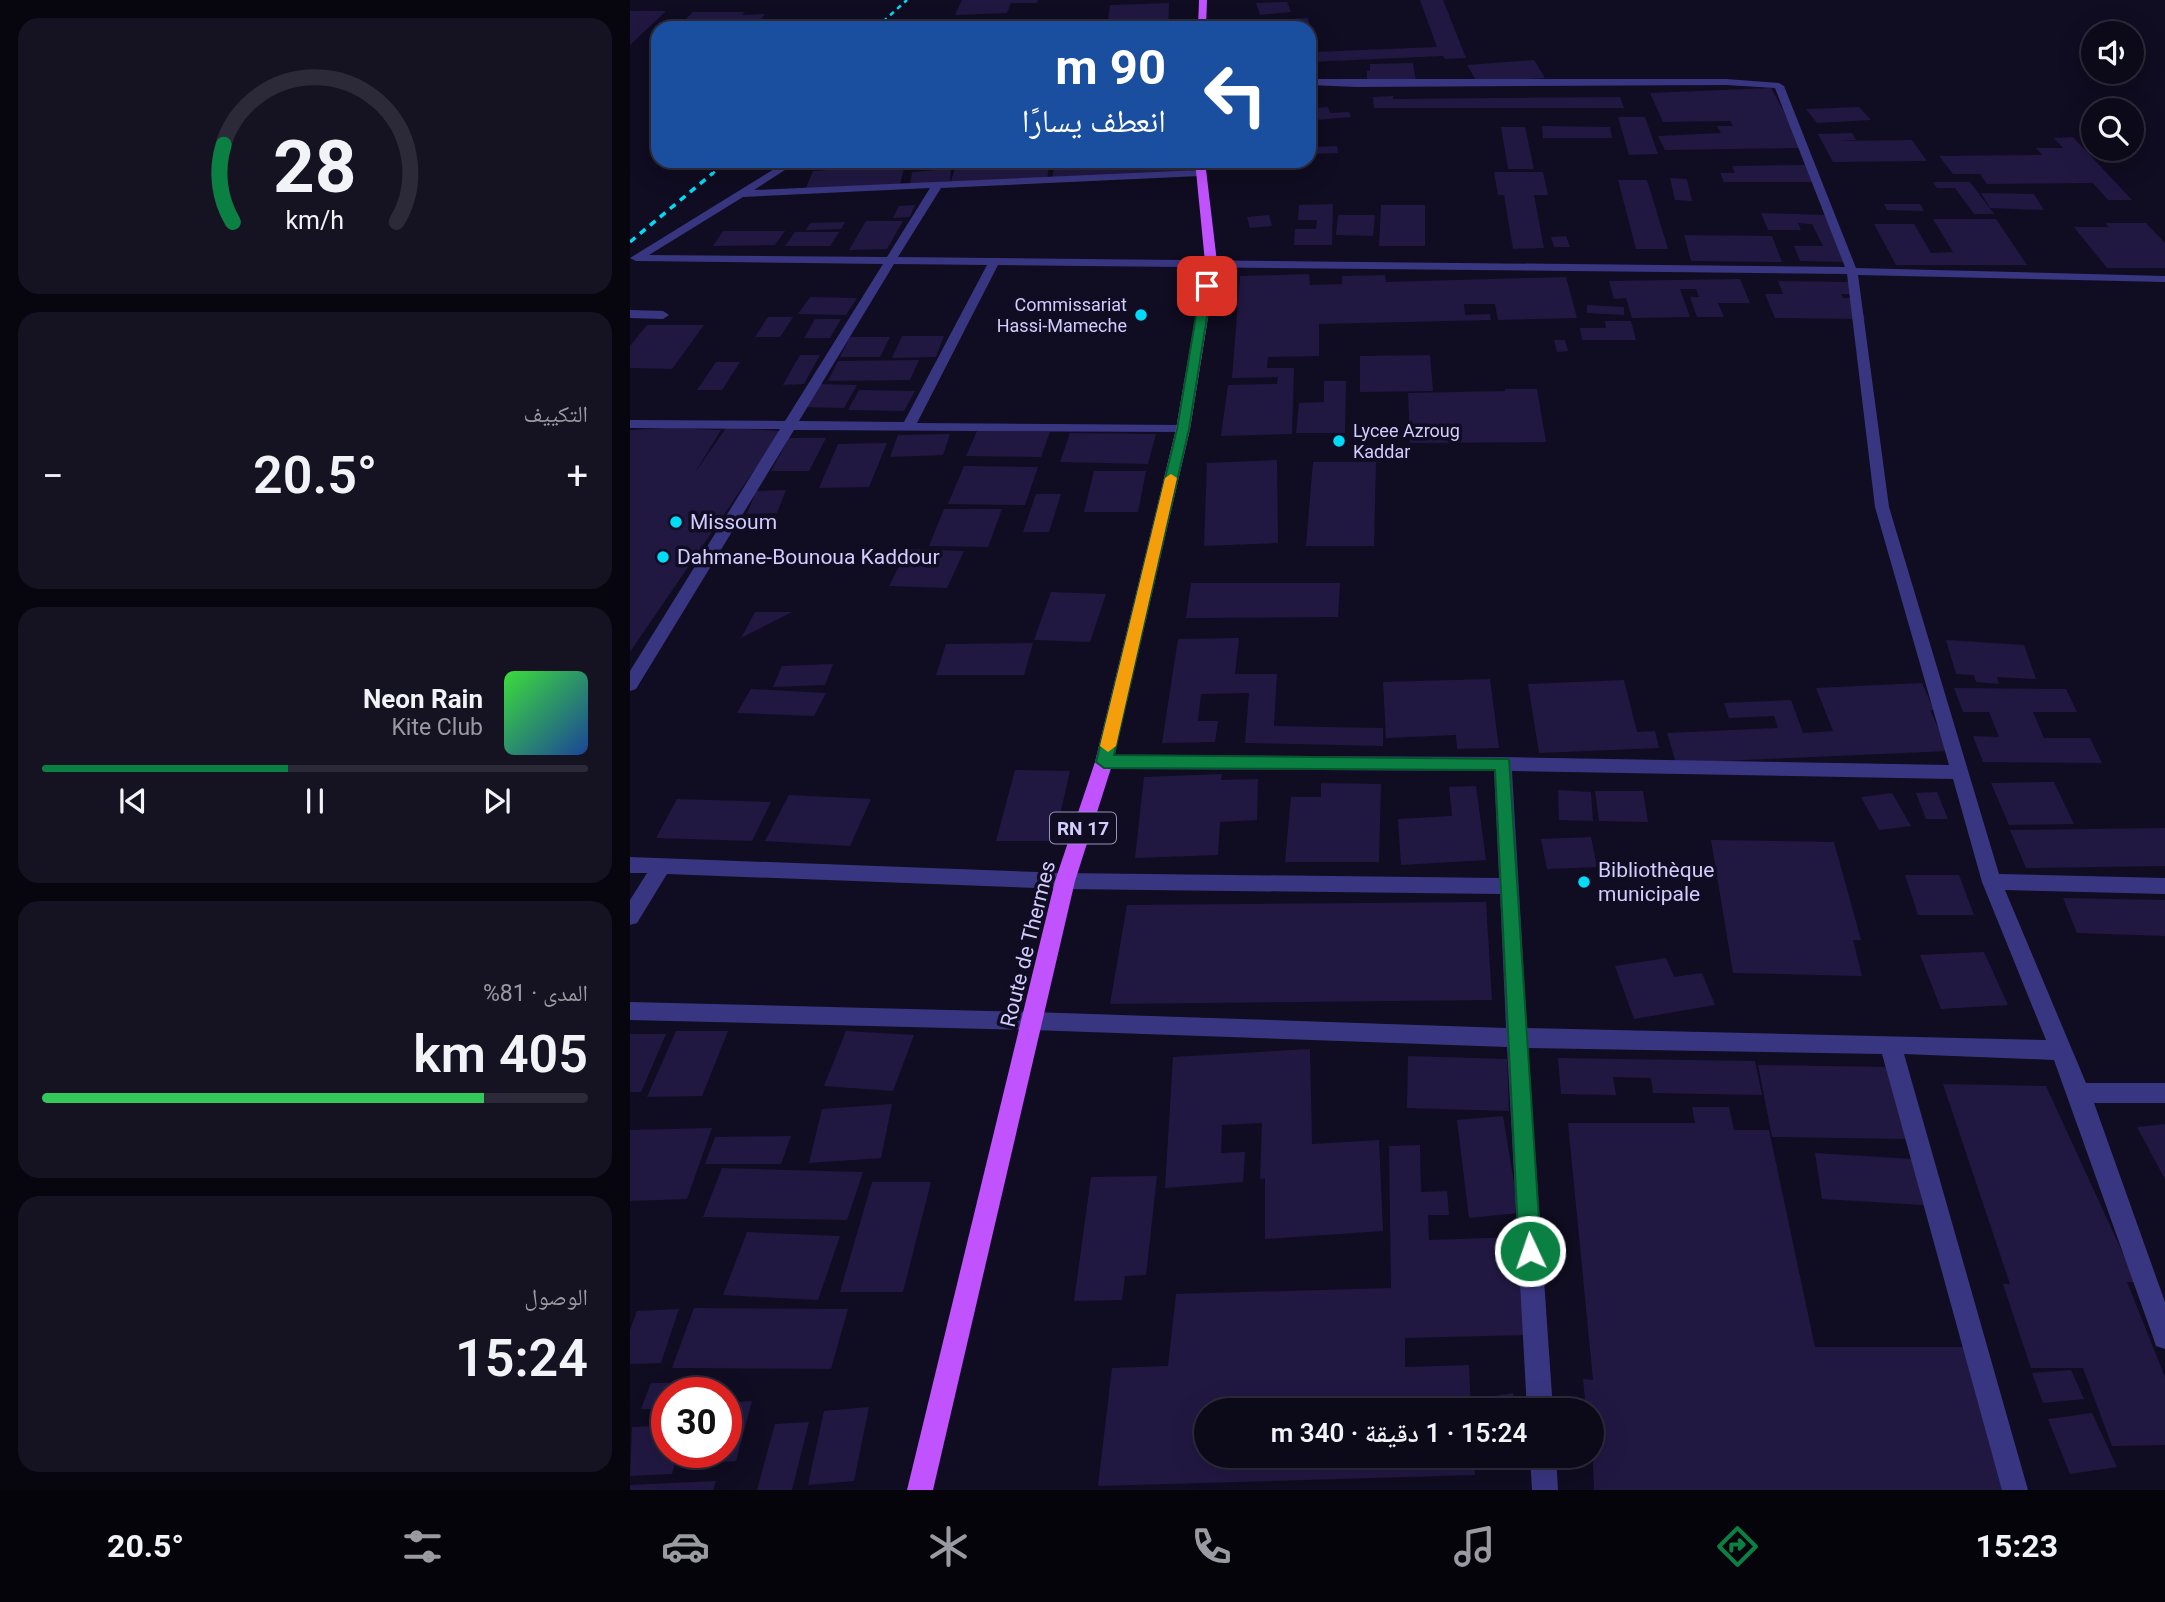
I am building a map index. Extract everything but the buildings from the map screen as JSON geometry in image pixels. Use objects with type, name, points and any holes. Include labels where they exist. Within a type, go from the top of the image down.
[{"type":"main road","points":[[1202,21],[1203,0]]},
{"type":"main road","name":"Route de Thermes","points":[[920,1490],[1065,881],[1104,762],[1183,429],[1211,262],[1200,168]]},
{"type":"street","points":[[1316,82],[1726,82],[1779,86],[1852,271],[1882,507],[1992,882],[2079,1093],[2165,1337]]},
{"type":"street","points":[[633,260],[782,168]]},
{"type":"street","points":[[737,194],[936,187],[1187,168]]},
{"type":"street","points":[[630,685],[936,187]]},
{"type":"street","points":[[633,260],[1211,262],[1852,271],[2165,279]]},
{"type":"street","points":[[908,427],[995,260]]},
{"type":"street","points":[[630,314],[663,315]]},
{"type":"street","points":[[630,424],[1183,429]]},
{"type":"street","points":[[1104,762],[1503,764],[1961,772]]},
{"type":"street","points":[[1503,764],[1539,1398]]},
{"type":"street","points":[[630,865],[1065,881],[1511,886]]},
{"type":"street","points":[[630,917],[662,866]]},
{"type":"street","points":[[1992,882],[2165,886]]},
{"type":"street","points":[[630,1011],[1032,1021],[1517,1038],[1890,1044],[2061,1050]]},
{"type":"street","points":[[1890,1044],[2015,1490]]},
{"type":"street","points":[[2079,1093],[2165,1093]]},
{"type":"street","points":[[1544,1468],[1545,1490]]},
{"type":"railway","points":[[884,21],[907,0]]},
{"type":"railway","points":[[711,175],[719,168]]},
{"type":"railway","points":[[630,242],[713,173]]},
{"type":"slow traffic","points":[[1108,746],[1171,478]]},
{"type":"place","name":"Commissariat Hassi-Mameche","points":[[1141,315]]},
{"type":"place","name":"Lycee Azroug Kaddar","points":[[1339,441]]},
{"type":"place","name":"Missoum","points":[[676,522]]},
{"type":"place","name":"Dahmane-Bounoua Kaddour","points":[[663,557]]},
{"type":"place","name":"Bibliothèque municipale","points":[[1584,882]]},
{"type":"route","points":[[1207,286],[1183,429],[1104,762],[1503,764],[1530,1251]]}]
